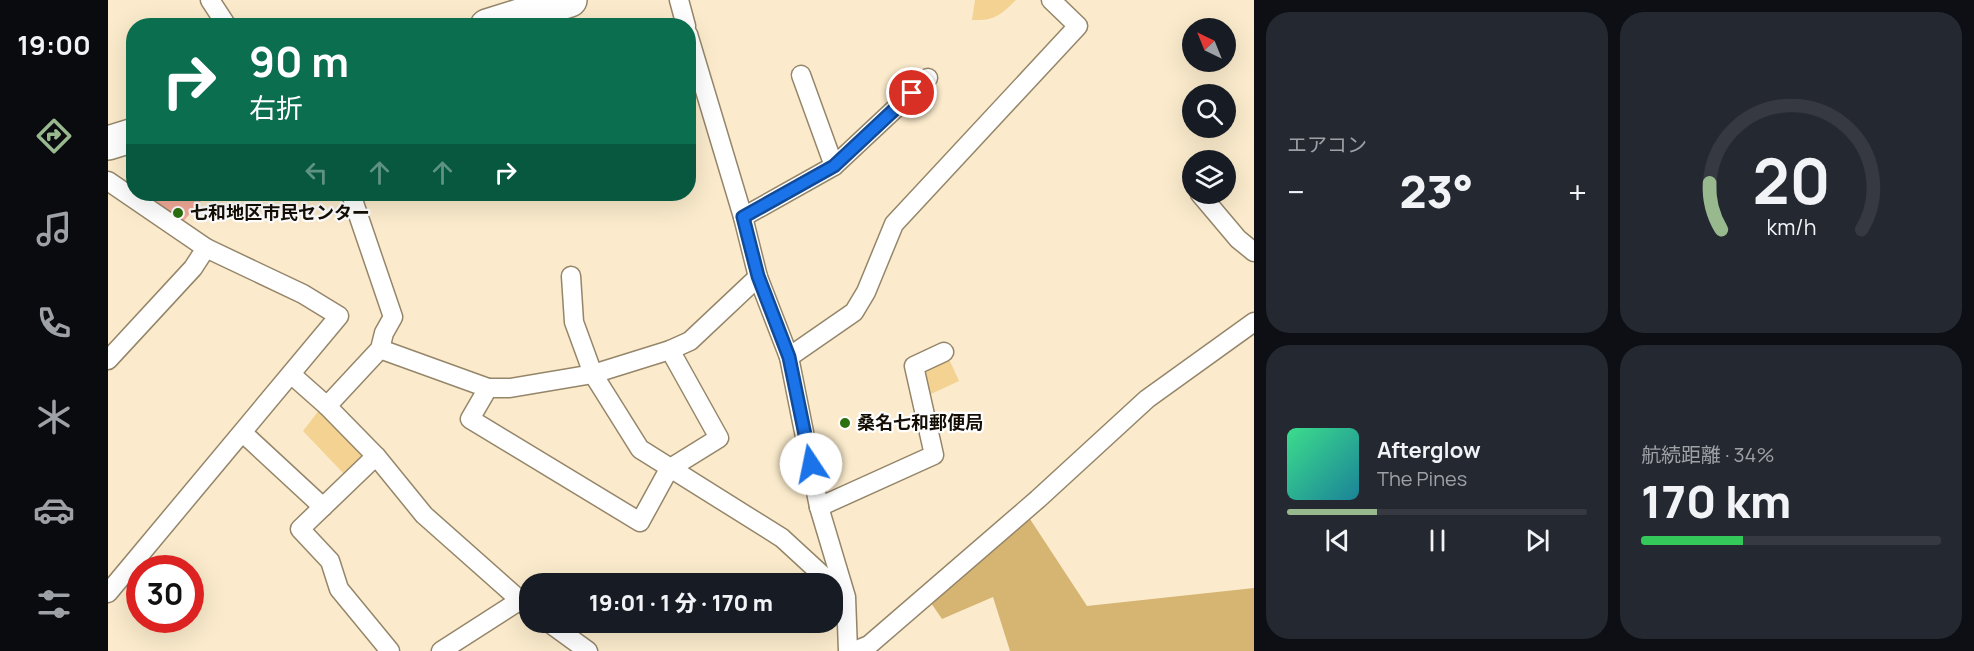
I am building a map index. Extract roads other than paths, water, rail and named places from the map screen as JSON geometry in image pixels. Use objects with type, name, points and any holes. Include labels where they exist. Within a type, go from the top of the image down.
[{"type":"highway","points":[[513,18],[570,0]]},
{"type":"highway","points":[[108,142],[126,137]]},
{"type":"street","points":[[210,0],[222,18]]},
{"type":"street","points":[[679,0],[684,18]]},
{"type":"street","points":[[789,357],[854,312],[866,292],[894,224],[1078,26],[1051,0]]},
{"type":"street","points":[[696,60],[743,217],[758,276],[789,357],[819,507],[846,597],[848,651]]},
{"type":"street","points":[[801,75],[834,166]]},
{"type":"street","points":[[743,217],[834,166],[928,78]]},
{"type":"street","points":[[108,182],[126,194]]},
{"type":"street","points":[[108,592],[292,375],[339,316],[303,294],[206,248],[136,201]]},
{"type":"street","points":[[327,406],[380,349],[384,333],[393,317],[353,201]]},
{"type":"street","points":[[1208,204],[1238,239],[1254,252]]},
{"type":"street","points":[[108,360],[193,268],[206,248]]},
{"type":"street","points":[[571,276],[574,322],[593,374],[640,449],[782,538],[820,573]]},
{"type":"street","points":[[380,349],[488,388],[510,388],[593,374],[670,350],[690,341],[758,276]]},
{"type":"street","points":[[854,651],[869,645],[1038,499],[1147,399],[1254,322]]},
{"type":"street","points":[[488,388],[470,419],[640,522],[669,469],[719,438],[670,350]]},
{"type":"street","points":[[819,507],[934,455],[914,366],[944,352]]},
{"type":"street","points":[[292,375],[327,406],[376,456],[424,514],[519,600]]},
{"type":"street","points":[[243,433],[323,507]]},
{"type":"street","points":[[376,456],[300,529],[330,561],[339,588],[390,651]]},
{"type":"street","points":[[843,594],[846,597]]},
{"type":"street","points":[[441,651],[519,608]]},
{"type":"street","points":[[563,633],[588,651]]},
{"type":"place","name":"七和地区市民センター","points":[[178,213]]},
{"type":"place","name":"桑名七和郵便局","points":[[845,423]]}]
